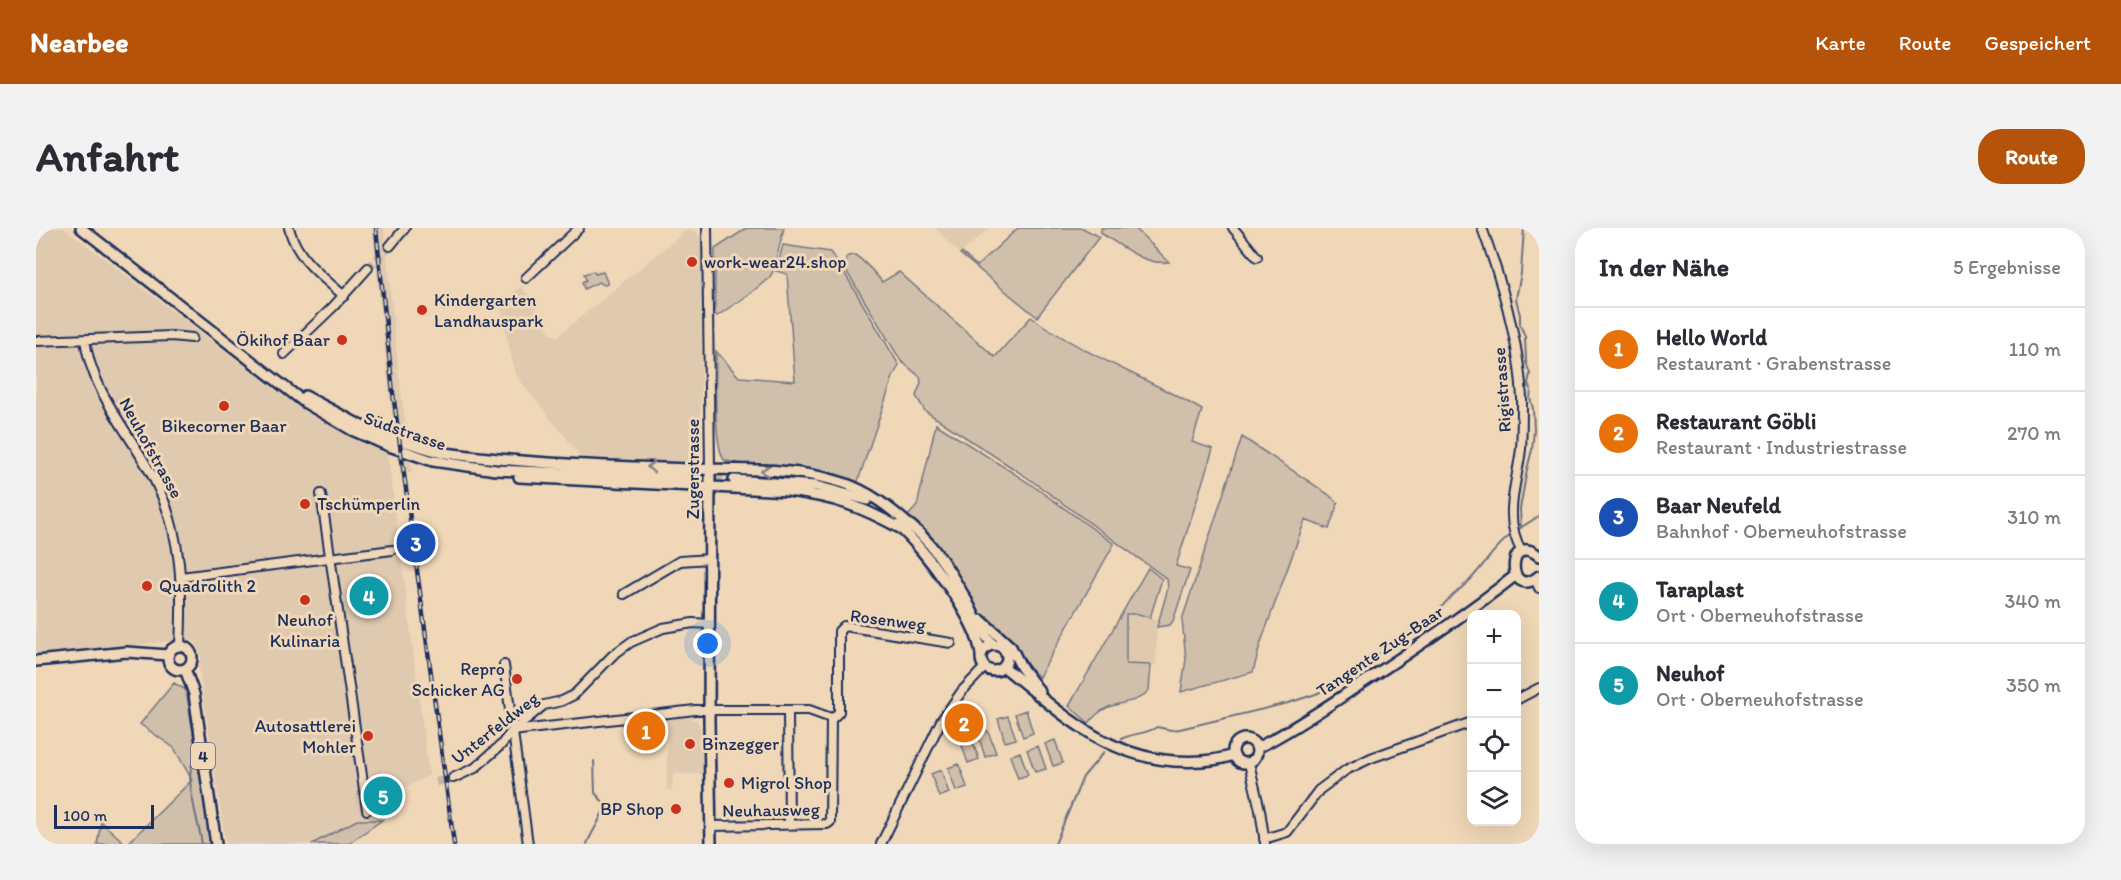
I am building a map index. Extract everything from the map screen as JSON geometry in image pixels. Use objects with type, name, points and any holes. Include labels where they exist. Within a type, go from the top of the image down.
[{"type":"main road","name":"Südstrasse","points":[[79,228],[304,402],[344,426],[389,446],[444,463],[496,470],[687,478]]},
{"type":"main road","name":"Südstrasse","points":[[263,370],[333,412],[373,432],[483,463],[553,472]]},
{"type":"main road","points":[[438,452],[524,462],[785,472],[836,480],[849,485],[879,501],[939,557],[987,628],[1011,647],[1043,700]]},
{"type":"main road","points":[[444,463],[477,472],[529,478],[816,494],[844,501],[904,526]]},
{"type":"main road","name":"Zugerstrasse","points":[[710,469],[711,844]]},
{"type":"main road","points":[[734,480],[794,484],[835,490],[904,526],[946,584],[978,639],[981,662],[985,667],[994,671],[1004,667],[1007,662],[1006,653],[1002,648],[994,645],[980,628],[967,601]]},
{"type":"main road","points":[[1538,581],[1525,581],[1516,575],[1513,562],[1521,552],[1530,551],[1539,556]]},
{"type":"main road","name":"Tangente Zug-Baar","points":[[1257,747],[1284,734],[1377,674],[1459,618],[1516,575]]},
{"type":"main road","points":[[981,655],[985,649],[994,645]]},
{"type":"main road","points":[[180,646],[188,648],[192,656],[191,664],[185,669],[173,669],[168,663],[168,655],[172,648],[180,646]]},
{"type":"main road","points":[[36,660],[127,652],[168,655]]},
{"type":"main road","points":[[1004,667],[1043,700],[1087,732],[1111,746],[1161,760],[1202,761],[1233,755]]},
{"type":"main road","name":"4","points":[[185,669],[194,694],[216,844]]},
{"type":"main road","points":[[1240,740],[1250,740],[1257,747],[1256,757],[1249,763],[1239,762],[1233,755],[1234,745],[1240,740]]},
{"type":"street","points":[[289,228],[293,243],[306,261],[344,296]]},
{"type":"street","points":[[390,246],[405,228]]},
{"type":"street","points":[[526,278],[579,228]]},
{"type":"street","name":"Zugerstrasse","points":[[707,228],[710,469]]},
{"type":"street","points":[[1233,228],[1257,257]]},
{"type":"street","name":"Rigistrasse","points":[[1482,228],[1505,299],[1522,396],[1521,450],[1511,507],[1512,527],[1521,552]]},
{"type":"street","points":[[284,354],[344,296],[368,268]]},
{"type":"street","points":[[36,341],[171,336],[192,338]]},
{"type":"street","name":"Neuhofstrasse","points":[[85,339],[86,350],[103,392],[163,497],[170,515],[178,547],[181,578],[180,646]]},
{"type":"street","points":[[321,494],[367,810]]},
{"type":"street","points":[[181,578],[393,550]]},
{"type":"street","points":[[624,594],[680,561],[710,560]]},
{"type":"street","name":"Unterfeldweg","points":[[453,778],[475,768],[501,745],[512,731],[544,705],[562,701],[573,695],[613,655],[631,642],[663,628],[693,623],[710,624]]},
{"type":"street","name":"Rosenweg","points":[[830,822],[831,718],[839,712],[839,631],[844,626],[951,643]]},
{"type":"street","points":[[504,665],[528,844]]},
{"type":"street","points":[[881,844],[941,721],[962,691],[985,667]]},
{"type":"street","points":[[1521,697],[1539,688]]},
{"type":"street","points":[[512,731],[709,709],[809,710],[831,718]]},
{"type":"street","points":[[788,711],[789,825]]},
{"type":"street","points":[[1249,763],[1265,842],[1287,832],[1319,790],[1346,770],[1371,758],[1467,724]]},
{"type":"street","name":"Neuhausweg","points":[[711,826],[827,824],[830,822]]},
{"type":"shaded area","points":[[36,228],[64,228],[291,401],[340,429],[387,448],[429,775],[401,790],[382,820],[357,820],[312,844],[226,844],[199,669],[201,656],[195,641],[182,640],[36,655]]},
{"type":"shaded area","points":[[372,228],[384,228],[399,376],[412,473],[400,474]]},
{"type":"shaded area","points":[[689,228],[703,238],[700,452],[687,463],[582,458],[515,374],[500,303],[522,286],[551,334],[558,336]]},
{"type":"shaded area","points":[[747,228],[784,228],[773,271],[770,277],[751,293],[717,316],[715,314],[715,249]]},
{"type":"shaded area","points":[[935,228],[989,228],[960,254]]},
{"type":"shaded area","points":[[1018,228],[1083,228],[1099,237],[1037,317],[960,254],[962,253],[977,266]]},
{"type":"shaded area","points":[[1101,228],[1135,228],[1169,262],[1151,261],[1133,254],[1101,233]]},
{"type":"shaded area","points":[[783,245],[830,252],[899,365],[857,484],[809,471],[731,462],[724,460],[720,451],[716,408],[716,351],[739,377],[795,381],[787,274],[776,271]]},
{"type":"shaded area","points":[[855,255],[882,282],[899,272],[995,357],[1031,317],[1072,343],[1202,410],[1192,442],[1213,449],[1176,566],[1190,570],[1170,625],[1157,627],[1168,588],[1167,579],[1025,476],[925,411],[916,396],[921,383],[920,377],[901,361],[847,272],[846,258]]},
{"type":"shaded area","points":[[594,271],[595,274],[603,272],[608,284],[604,285],[599,282],[584,289],[582,282],[586,280],[584,274]]},
{"type":"shaded area","points":[[936,424],[1029,483],[1114,544],[1039,677],[1023,661],[1012,645],[982,617],[950,564],[925,533],[907,517],[917,506]]},
{"type":"shaded area","points":[[1242,437],[1338,503],[1329,529],[1305,520],[1261,642],[1253,672],[1181,692],[1186,659],[1182,620]]},
{"type":"shaded area","points":[[1148,568],[1162,579],[1150,618],[1139,614],[1126,614],[1126,664],[1151,665],[1149,690],[1135,700],[1105,709],[1089,723],[1069,706]]},
{"type":"shaded area","points":[[1126,614],[1139,614],[1157,621],[1156,665],[1126,664]]},
{"type":"shaded area","points":[[174,683],[186,690],[211,844],[127,844],[192,780],[174,748],[140,724]]},
{"type":"shaded area","points":[[1026,710],[1033,733],[1023,737],[1015,714]]},
{"type":"shaded area","points":[[1008,716],[1016,739],[1005,742],[998,719]]},
{"type":"shaded area","points":[[686,717],[697,720],[700,727],[703,774],[673,774],[672,790],[667,790],[667,720]]},
{"type":"shaded area","points":[[988,731],[996,753],[985,757],[978,734]]},
{"type":"shaded area","points":[[971,737],[979,759],[968,763],[960,740]]},
{"type":"shaded area","points":[[1055,740],[1063,763],[1053,766],[1045,744]]},
{"type":"shaded area","points":[[1038,746],[1046,769],[1035,772],[1027,750]]},
{"type":"shaded area","points":[[1020,752],[1028,775],[1018,778],[1010,756]]},
{"type":"shaded area","points":[[959,764],[967,787],[956,791],[948,768]]},
{"type":"shaded area","points":[[941,770],[949,793],[939,797],[931,774]]},
{"type":"shaded area","points":[[357,820],[382,820],[348,844],[312,844]]},
{"type":"shaded area","points":[[101,822],[126,844],[97,844]]},
{"type":"waterway","points":[[1521,528],[1520,509],[1534,430],[1525,336],[1520,325],[1516,299],[1521,273],[1524,228]]},
{"type":"waterway","points":[[1517,530],[1539,516]]},
{"type":"waterway","points":[[1121,739],[1157,727],[1180,729],[1288,703],[1316,694],[1338,683],[1438,612],[1512,534]]},
{"type":"waterway","points":[[1055,844],[1083,777],[1104,752]]},
{"type":"waterway","points":[[194,760],[190,777],[191,789],[202,844]]},
{"type":"waterway","points":[[587,844],[605,804],[595,793],[594,761]]},
{"type":"tunnel","points":[[368,268],[390,246]]},
{"type":"tunnel","points":[[687,478],[734,480]]},
{"type":"tunnel","points":[[436,782],[453,778]]},
{"type":"railway","points":[[376,228],[393,393],[454,844]]},
{"type":"place","name":"work-wear24.shop","points":[[692,262]]},
{"type":"place","name":"Kindergarten Landhauspark","points":[[422,310]]},
{"type":"place","name":"Ökihof Baar","points":[[342,340]]},
{"type":"place","name":"Bikecorner Baar","points":[[224,406]]},
{"type":"place","name":"Tschümperlin","points":[[305,504]]},
{"type":"place","name":"Baar Neufeld","points":[[416,543]]},
{"type":"place","name":"Quadrolith 2","points":[[147,586]]},
{"type":"place","name":"Taraplast","points":[[369,596]]},
{"type":"place","name":"Neuhof Kulinaria","points":[[305,600]]},
{"type":"place","name":"Repro Schicker AG","points":[[517,679]]},
{"type":"place","name":"Restaurant Göbli","points":[[964,723]]},
{"type":"place","name":"Hello World","points":[[646,731]]},
{"type":"place","name":"Autosattlerei Mohler","points":[[368,736]]},
{"type":"place","name":"Binzegger","points":[[690,744]]},
{"type":"place","name":"Migrol Shop","points":[[729,783]]},
{"type":"place","name":"Neuhof","points":[[383,796]]},
{"type":"place","name":"BP Shop","points":[[676,809]]}]
